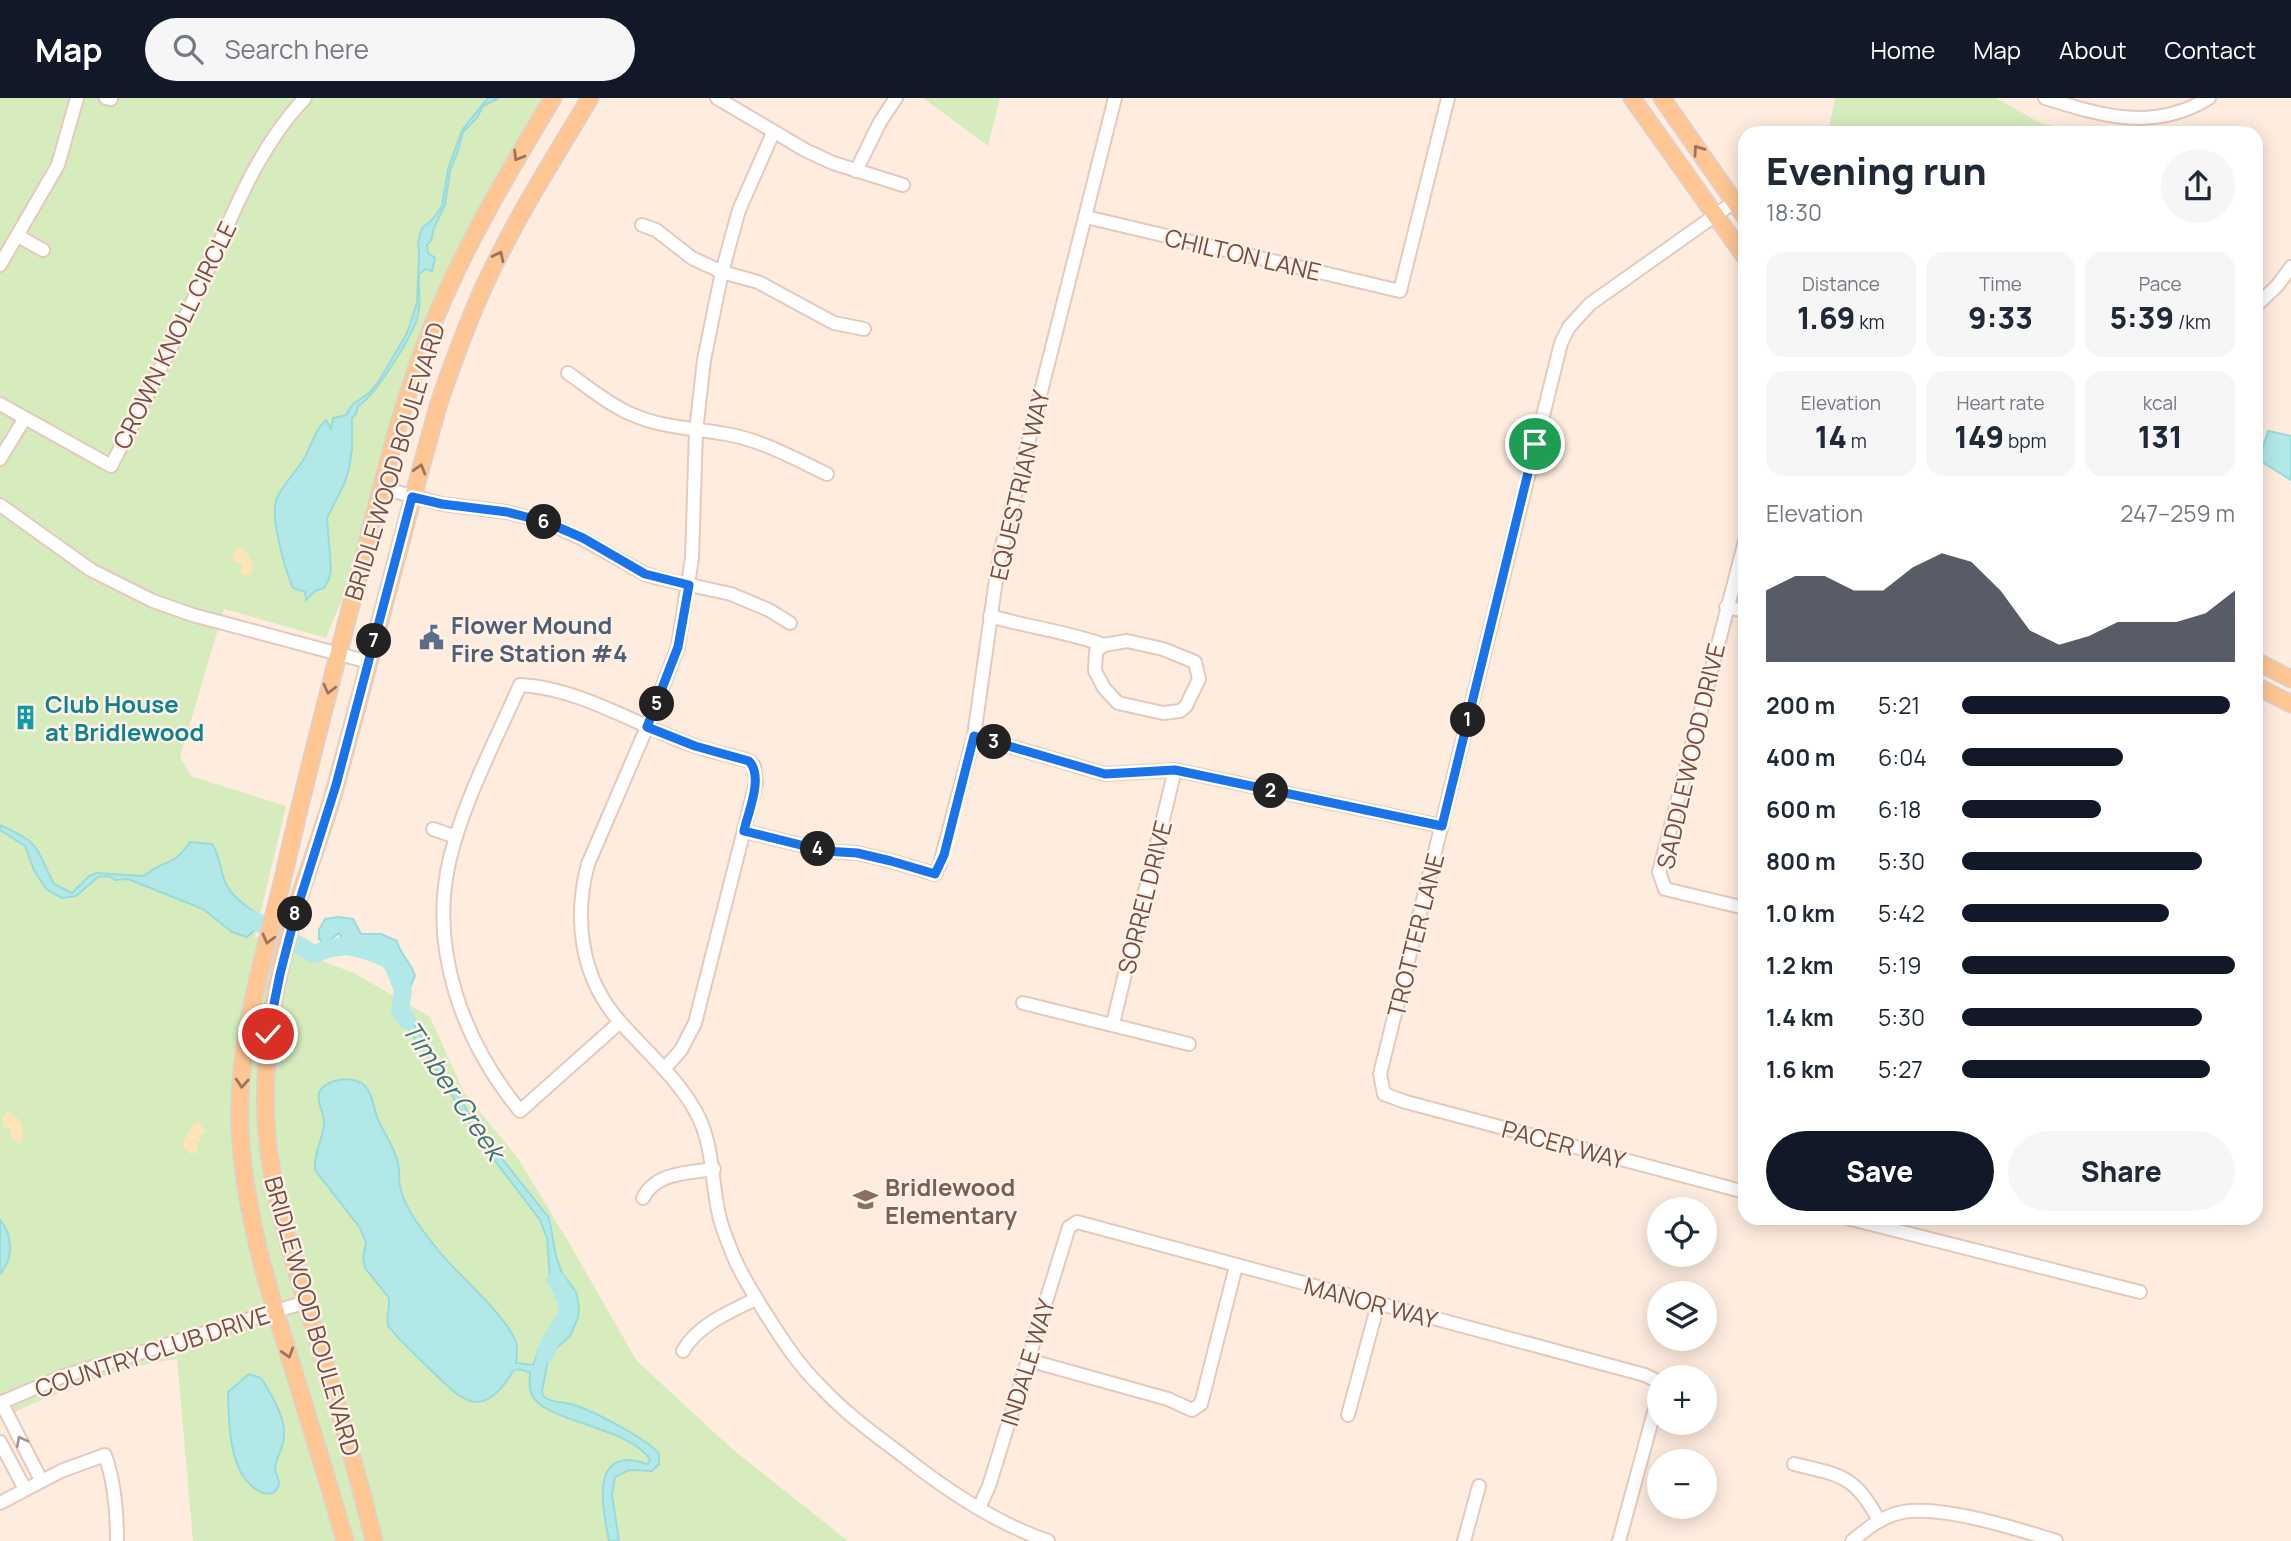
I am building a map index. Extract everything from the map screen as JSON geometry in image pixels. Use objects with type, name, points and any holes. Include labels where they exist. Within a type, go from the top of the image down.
[{"type":"main road","name":"BRIDLEWOOD BOULEVARD","points":[[345,1541],[249,1212],[240,1128],[245,1047],[260,967],[338,654],[413,379],[435,318],[475,233],[553,98]]},
{"type":"main road","name":"BRIDLEWOOD BOULEVARD","points":[[374,1541],[357,1468],[277,1199],[267,1133],[266,1056],[271,1012],[296,912],[325,825],[439,402],[486,283],[531,196],[590,98]]},
{"type":"main road","points":[[1632,98],[1738,247]]},
{"type":"main road","points":[[1662,98],[1738,207]]},
{"type":"main road","points":[[359,575],[390,583]]},
{"type":"main road","points":[[2263,664],[2291,679]]},
{"type":"main road","points":[[2263,689],[2291,704]]},
{"type":"street","points":[[0,265],[58,165],[78,98]]},
{"type":"street","name":"CROWN KNOLL CIRCLE","points":[[0,404],[111,466],[154,384],[256,166],[277,131],[305,98]]},
{"type":"street","points":[[717,98],[773,133],[833,163],[903,185]]},
{"type":"street","points":[[856,171],[880,122],[896,98]]},
{"type":"street","name":"EQUESTRIAN WAY","points":[[744,831],[825,851],[857,853],[935,874],[944,855],[974,736],[999,558],[1115,98]]},
{"type":"street","name":"CHILTON LANE","points":[[1086,217],[1400,291],[1448,98]]},
{"type":"street","points":[[2045,98],[2087,111],[2137,119],[2178,114],[2209,98]]},
{"type":"street","points":[[773,133],[739,210],[722,272],[704,360],[696,431],[692,558],[678,647],[647,727],[595,845],[583,883],[582,935],[589,969],[598,991],[620,1022],[684,1092],[696,1113],[707,1136],[719,1215],[734,1258],[783,1341],[821,1388],[924,1473],[1009,1526],[1048,1541]]},
{"type":"street","name":"TROTTER LANE","points":[[1384,1094],[1380,1074],[1561,343],[1569,327],[1590,304],[1734,202]]},
{"type":"street","points":[[642,225],[656,230],[692,258],[722,272],[758,282],[834,323],[864,329]]},
{"type":"street","points":[[18,236],[43,250]]},
{"type":"street","points":[[2263,299],[2291,267]]},
{"type":"street","points":[[568,373],[616,407],[631,414],[668,426],[728,434],[768,446],[827,474]]},
{"type":"street","points":[[0,459],[25,418]]},
{"type":"street","points":[[382,488],[442,504],[507,512],[546,522],[583,538],[645,574],[739,597],[790,623]]},
{"type":"street","points":[[0,505],[91,569],[153,601],[192,615],[369,662]]},
{"type":"street","name":"SADDLEWOOD DRIVE","points":[[1738,565],[1659,872],[1665,889],[1738,906]]},
{"type":"street","points":[[1726,607],[1738,610]]},
{"type":"street","points":[[990,616],[1059,634],[1074,634],[1104,645],[1127,641],[1163,649],[1195,662],[1199,679],[1186,706],[1180,711],[1163,713],[1118,702],[1104,688],[1095,671],[1096,651],[1104,645]]},
{"type":"street","points":[[620,1022],[520,1111],[474,1042],[454,988],[444,936],[449,861],[465,810],[520,685],[537,686],[572,697],[695,746],[749,761],[754,766],[755,783],[744,831],[692,1031],[681,1050],[664,1069]]},
{"type":"street","points":[[974,736],[1105,774],[1175,770],[1442,826]]},
{"type":"street","name":"SORREL DRIVE","points":[[1113,1024],[1175,770]]},
{"type":"street","points":[[433,829],[456,837]]},
{"type":"street","points":[[1023,1003],[1189,1044]]},
{"type":"street","name":"PACER WAY","points":[[1384,1094],[1738,1190]]},
{"type":"street","points":[[643,1198],[648,1188],[656,1181],[714,1169]]},
{"type":"street","name":"INDALE WAY","points":[[979,1508],[989,1486],[1069,1227],[1077,1222],[1081,1223]]},
{"type":"street","name":"MANOR WAY","points":[[1081,1223],[1647,1376]]},
{"type":"street","points":[[1875,1225],[2140,1292]]},
{"type":"street","points":[[1028,1360],[1168,1399],[1192,1410],[1198,1408],[1236,1266]]},
{"type":"street","points":[[682,1351],[688,1340],[756,1298]]},
{"type":"street","name":"COUNTRY CLUB DRIVE","points":[[0,1402],[61,1377],[306,1302]]},
{"type":"street","points":[[1348,1415],[1378,1304]]},
{"type":"street","points":[[0,1402],[41,1480]]},
{"type":"street","points":[[1619,1541],[1648,1435]]},
{"type":"street","points":[[0,1442],[24,1489]]},
{"type":"street","points":[[0,1503],[41,1480],[105,1455],[115,1499],[117,1541]]},
{"type":"street","points":[[1794,1464],[1832,1473],[1850,1481],[1863,1493],[1879,1521]]},
{"type":"street","points":[[1464,1541],[1479,1486]]},
{"type":"street","points":[[1852,1541],[1872,1524],[1902,1512],[1924,1510],[2014,1527],[2056,1541]]},
{"type":"green space","points":[[0,98],[545,98],[497,174],[435,302],[353,573],[326,638],[224,609],[180,757],[191,776],[286,806],[255,936],[354,973],[430,1017],[464,1092],[519,1160],[637,1361],[731,1448],[848,1541],[193,1541],[177,1359],[110,1374],[0,1419]]},
{"type":"green space","points":[[923,98],[1000,98],[988,146]]},
{"type":"green space","points":[[1835,98],[1996,98],[2040,123],[2055,126],[1829,126]]},
{"type":"sand","points":[[239,547],[251,561],[252,572],[248,576],[241,574],[242,563],[233,560],[234,552]]},
{"type":"sand","points":[[7,1112],[22,1124],[20,1143],[11,1140],[11,1130],[3,1126],[3,1118]]},
{"type":"sand","points":[[198,1122],[206,1132],[199,1136],[202,1141],[196,1143],[198,1152],[191,1154],[184,1149],[183,1142],[193,1125]]},
{"type":"water","points":[[488,98],[499,98],[483,106],[477,118],[463,132],[450,171],[445,205],[427,245],[428,253],[435,258],[432,271],[426,269],[419,274],[416,322],[390,368],[373,392],[358,406],[352,418],[349,469],[327,518],[331,569],[329,579],[324,588],[315,591],[306,600],[305,592],[293,588],[282,556],[276,529],[277,498],[305,457],[322,424],[326,420],[331,429],[333,418],[346,415],[352,405],[369,393],[407,333],[417,303],[418,242],[422,228],[442,206],[448,169],[462,130]]},
{"type":"water","points":[[2268,431],[2291,436],[2291,480],[2263,462],[2263,447]]},
{"type":"water","points":[[0,825],[30,842],[54,884],[72,893],[89,876],[96,873],[144,876],[173,860],[190,842],[212,844],[228,888],[241,902],[263,918],[259,929],[247,937],[232,932],[203,909],[128,879],[115,880],[109,876],[98,877],[76,896],[62,898],[46,889],[34,870],[25,846],[0,830]]},
{"type":"water","points":[[325,919],[353,919],[361,934],[381,934],[397,941],[415,976],[405,998],[404,1013],[480,1131],[549,1218],[556,1256],[562,1273],[576,1292],[579,1307],[578,1318],[570,1336],[549,1355],[542,1391],[544,1396],[606,1419],[632,1433],[659,1454],[659,1464],[652,1471],[629,1470],[615,1477],[612,1495],[619,1541],[609,1541],[603,1506],[604,1480],[615,1463],[630,1460],[648,1464],[650,1460],[640,1449],[625,1440],[553,1412],[540,1404],[532,1395],[530,1373],[526,1371],[513,1371],[498,1391],[483,1401],[469,1401],[452,1389],[391,1330],[387,1319],[389,1298],[365,1268],[363,1259],[366,1242],[360,1228],[315,1170],[315,1158],[324,1124],[319,1093],[333,1081],[347,1079],[360,1082],[370,1093],[378,1120],[395,1152],[400,1187],[411,1213],[437,1249],[511,1331],[517,1345],[516,1363],[533,1365],[542,1341],[564,1328],[569,1314],[567,1301],[550,1278],[547,1238],[540,1220],[480,1141],[400,1017],[399,1009],[405,993],[379,960],[378,951],[371,945],[360,946],[358,952],[343,950],[337,943],[341,936],[339,933],[325,944],[319,939],[319,930]]},
{"type":"water","points":[[0,1220],[7,1233],[10,1254],[0,1274]]},
{"type":"water","points":[[249,1374],[261,1378],[265,1384],[280,1412],[284,1427],[283,1443],[275,1469],[279,1484],[276,1491],[271,1493],[263,1493],[251,1486],[243,1476],[230,1434],[228,1392]]},
{"type":"waterway","name":"Timber Creek","points":[[238,915],[260,923],[314,954],[345,946],[391,960],[403,990],[400,1010],[407,1020]]},
{"type":"waterway","name":"Timber Creek","points":[[545,1354],[567,1312],[567,1304],[556,1280]]},
{"type":"place","name":"Flower Mound Fire Station #4","points":[[431,638]]},
{"type":"place","name":"Club House at Bridlewood","points":[[25,717]]},
{"type":"place","name":"Bridlewood Elementary","points":[[865,1200]]},
{"type":"route","points":[[268,1034],[296,912],[325,825],[412,497],[442,504],[507,512],[546,522],[583,538],[645,574],[689,585],[678,647],[647,727],[695,746],[749,761],[754,766],[755,783],[744,831],[825,851],[857,853],[935,874],[944,855],[974,736],[1105,774],[1175,770],[1442,826],[1535,444]]}]
